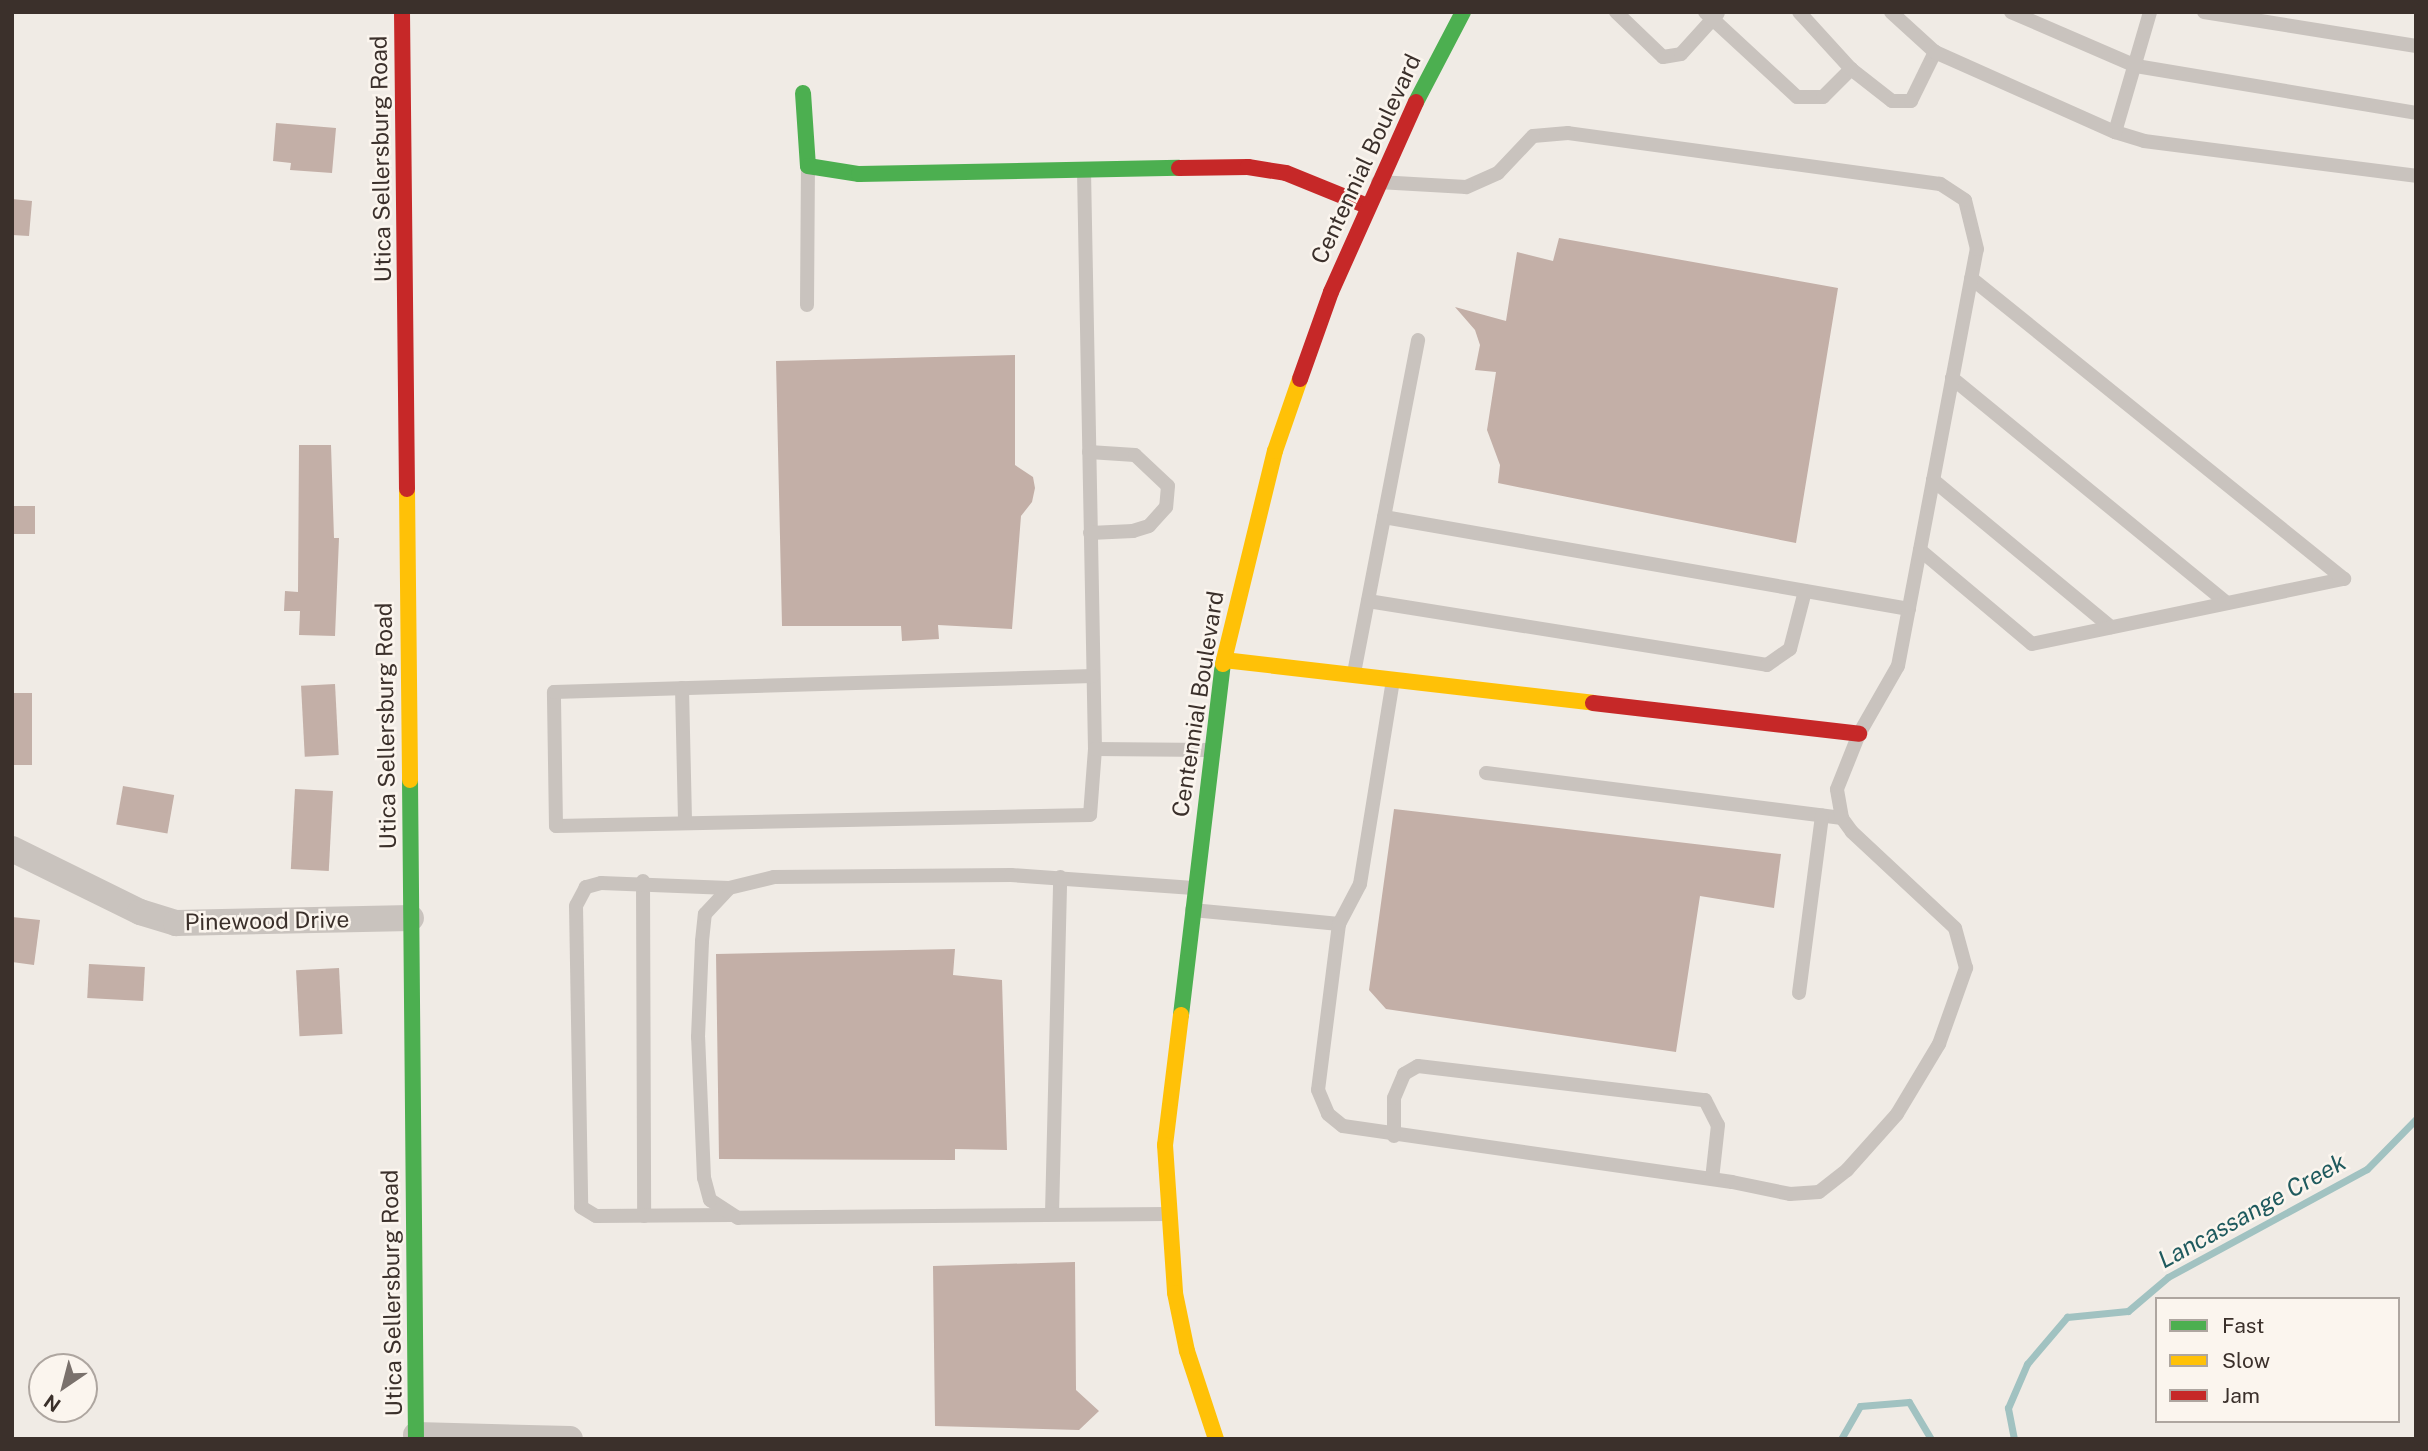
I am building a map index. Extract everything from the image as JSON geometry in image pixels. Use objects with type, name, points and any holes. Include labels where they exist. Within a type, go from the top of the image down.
[{"type":"street","name":"Utica Sellersburg Road","points":[[402,12],[416,1437]]},
{"type":"street","name":"Centennial Boulevard","points":[[1216,1439],[1182,1328],[1167,1214],[1168,1088],[1210,750],[1224,660],[1275,451],[1365,205],[1463,12]]},
{"type":"street","points":[[803,93],[808,166],[859,174],[1248,167],[1286,173],[1365,205]]},
{"type":"street","points":[[1224,660],[1859,734]]},
{"type":"street","name":"Pinewood Drive","points":[[12,849],[140,912],[176,923],[411,918]]},
{"type":"street","points":[[416,1437],[570,1439]]},
{"type":"lane","points":[[1616,12],[1663,57],[1681,54],[1712,15],[1797,97],[1822,97],[1851,69]]},
{"type":"lane","points":[[1799,12],[1851,69],[1892,101],[1911,101],[1935,52]]},
{"type":"lane","points":[[1891,12],[1935,52],[2115,132],[2144,141],[2416,176]]},
{"type":"lane","points":[[2011,12],[2136,66],[2416,113]]},
{"type":"lane","points":[[2115,132],[2150,12]]},
{"type":"lane","points":[[2204,12],[2416,46]]},
{"type":"lane","points":[[1376,182],[1466,187],[1498,173],[1533,136],[1568,133],[1940,184],[1965,200],[1973,220],[1977,249],[1898,666],[1859,734],[1838,789],[1842,818]]},
{"type":"lane","points":[[807,304],[808,166]]},
{"type":"lane","points":[[1084,170],[1095,749],[1090,815],[685,821],[556,826],[554,692],[1093,676]]},
{"type":"lane","points":[[1920,550],[2032,644],[2344,579],[1971,278]]},
{"type":"lane","points":[[1353,675],[1418,340]]},
{"type":"lane","points":[[1952,378],[2227,603]]},
{"type":"lane","points":[[1089,452],[1135,455],[1168,486],[1166,507],[1149,526],[1133,531],[1090,533]]},
{"type":"lane","points":[[1933,480],[2111,627]]},
{"type":"lane","points":[[1384,517],[1909,609]]},
{"type":"lane","points":[[1368,601],[1768,665],[1790,649],[1805,591]]},
{"type":"lane","points":[[1393,680],[1360,884],[1339,924],[1318,1090],[1328,1114],[1343,1126],[1394,1136],[1712,1179],[1790,1194],[1819,1192],[1847,1170],[1897,1114],[1939,1044],[1966,968],[1955,928],[1842,818],[1486,773]]},
{"type":"lane","points":[[682,688],[685,821]]},
{"type":"lane","points":[[1095,749],[1210,750]]},
{"type":"lane","points":[[1799,993],[1822,815]]},
{"type":"lane","points":[[1167,1214],[763,1220],[732,1215],[596,1216],[581,1207],[576,906],[586,887],[643,881],[729,888],[774,877],[848,874],[1060,877],[1194,888]]},
{"type":"lane","points":[[1052,1214],[1060,877]]},
{"type":"lane","points":[[643,881],[643,1216]]},
{"type":"lane","points":[[729,888],[705,914],[698,1037],[704,1178],[710,1200],[732,1215]]},
{"type":"lane","points":[[1191,910],[1339,924]]},
{"type":"lane","points":[[1394,1136],[1394,1098],[1404,1074],[1418,1066],[1704,1100],[1718,1125],[1712,1179]]},
{"type":"building","points":[[276,123],[336,128],[332,173],[290,170],[291,163],[273,161]]},
{"type":"building","points":[[12,199],[32,201],[29,236],[12,235]]},
{"type":"building","points":[[1559,238],[1838,288],[1796,543],[1498,483],[1500,465],[1487,430],[1496,372],[1475,370],[1480,345],[1475,330],[1455,307],[1506,321],[1517,252],[1553,261]]},
{"type":"building","points":[[1015,355],[1015,465],[1033,477],[1035,488],[1032,502],[1021,516],[1012,629],[938,625],[939,639],[902,641],[901,626],[782,626],[776,361]]},
{"type":"building","points":[[299,445],[331,445],[334,538],[339,538],[335,636],[299,635],[300,611],[284,611],[285,591],[298,592]]},
{"type":"building","points":[[12,506],[35,506],[35,534],[12,534]]},
{"type":"building","points":[[335,684],[339,755],[305,757],[301,686]]},
{"type":"building","points":[[12,693],[32,693],[32,765],[12,765]]},
{"type":"building","points":[[123,786],[174,795],[167,833],[116,824]]},
{"type":"building","points":[[295,789],[333,791],[329,871],[291,869]]},
{"type":"building","points":[[1394,809],[1781,854],[1774,908],[1700,896],[1676,1052],[1386,1009],[1369,990]]},
{"type":"building","points":[[12,917],[40,920],[34,965],[12,962]]},
{"type":"building","points":[[955,949],[953,975],[1002,980],[1007,1150],[955,1149],[955,1160],[719,1159],[716,954]]},
{"type":"building","points":[[89,964],[145,967],[143,1001],[87,998]]},
{"type":"building","points":[[339,968],[342,1034],[300,1036],[296,970]]},
{"type":"building","points":[[1075,1262],[1076,1390],[1099,1411],[1079,1430],[935,1426],[933,1266]]},
{"type":"waterway","name":"Lancassange Creek","points":[[2014,1439],[2008,1408],[2027,1364],[2067,1317],[2128,1311],[2168,1277],[2367,1169],[2416,1119]]},
{"type":"waterway","name":"Lancassange Creek","points":[[1841,1439],[1860,1406],[1909,1402],[1931,1439]]},
{"type":"traffic: fast","points":[[1416,102],[1463,12]]},
{"type":"traffic: fast","points":[[803,93],[808,166],[859,174],[1179,168]]},
{"type":"traffic: fast","points":[[1181,1015],[1223,664]]},
{"type":"traffic: fast","points":[[410,780],[416,1439]]},
{"type":"traffic: slow","points":[[1223,664],[1275,451],[1300,379]]},
{"type":"traffic: slow","points":[[407,489],[410,780]]},
{"type":"traffic: slow","points":[[1224,660],[1593,703]]},
{"type":"traffic: slow","points":[[1181,1015],[1165,1145],[1175,1293],[1187,1351],[1216,1439]]},
{"type":"traffic: jam","points":[[402,12],[407,489]]},
{"type":"traffic: jam","points":[[1300,379],[1331,292],[1416,102]]},
{"type":"traffic: jam","points":[[1179,168],[1248,167],[1286,173],[1365,205]]},
{"type":"traffic: jam","points":[[1593,703],[1859,734]]}]
